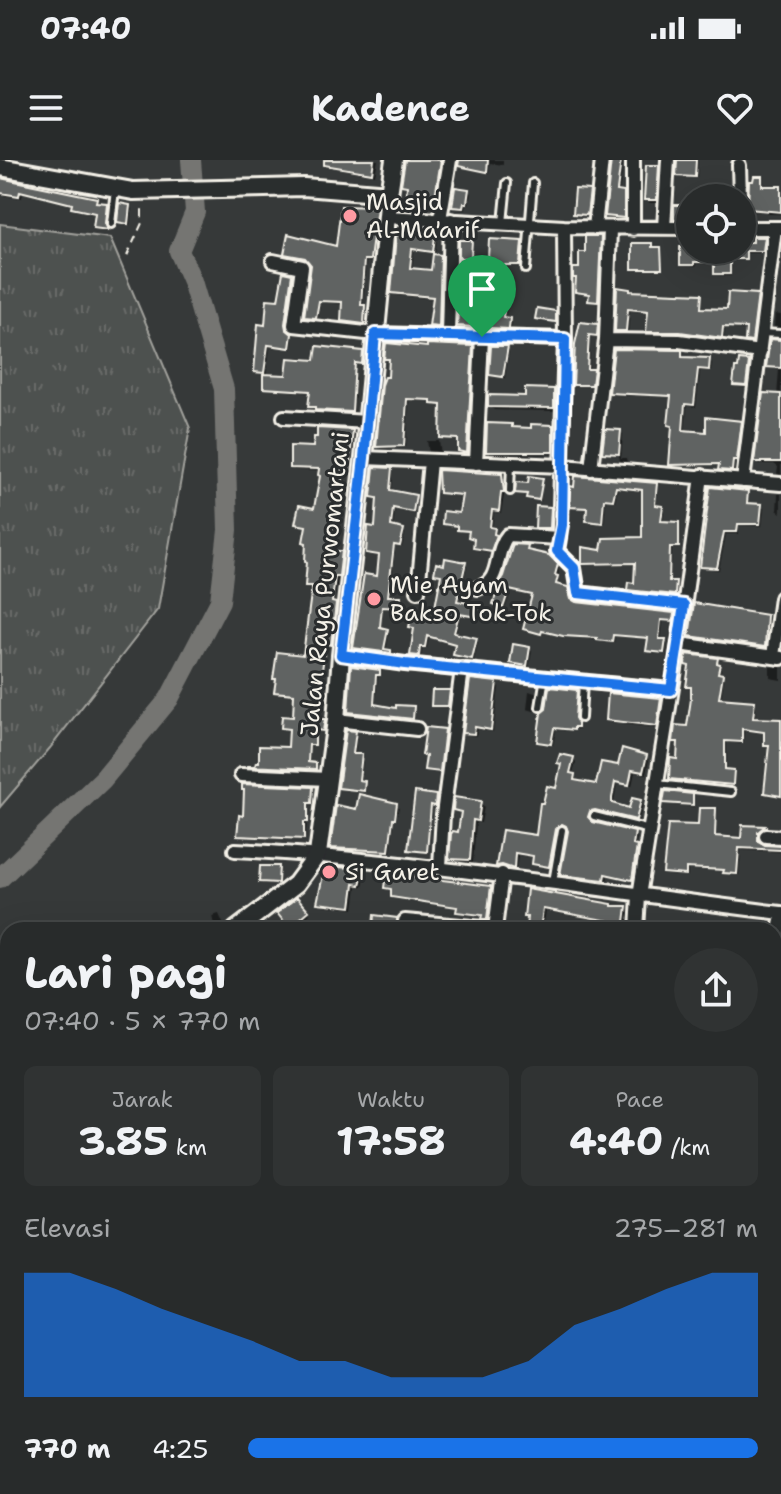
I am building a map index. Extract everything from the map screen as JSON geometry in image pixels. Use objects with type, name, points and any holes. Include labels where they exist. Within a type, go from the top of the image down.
[{"type":"street","name":"Jalan Raya Purwomartani","points":[[246,922],[296,884],[318,854],[336,720],[394,160]]},
{"type":"street","points":[[448,335],[446,220],[450,160]]},
{"type":"street","points":[[595,228],[602,160]]},
{"type":"street","points":[[633,160],[633,229]]},
{"type":"street","points":[[664,228],[668,160]]},
{"type":"street","points":[[739,165],[740,184]]},
{"type":"street","points":[[0,167],[41,167],[115,189],[133,191],[304,187],[389,194]]},
{"type":"street","points":[[387,217],[610,229],[676,228]]},
{"type":"street","points":[[564,227],[563,466],[557,551],[574,568],[578,593],[684,605]]},
{"type":"street","points":[[743,481],[778,228],[756,228]]},
{"type":"street","points":[[591,469],[606,340],[610,229]]},
{"type":"street","points":[[273,261],[302,267],[294,325],[375,334],[565,339]]},
{"type":"street","points":[[476,463],[482,337]]},
{"type":"street","points":[[606,340],[679,341],[760,352]]},
{"type":"street","points":[[284,417],[367,422]]},
{"type":"street","points":[[364,458],[563,466],[781,484]]},
{"type":"street","points":[[418,591],[430,461]]},
{"type":"street","points":[[637,922],[702,476]]},
{"type":"street","points":[[478,588],[487,586],[493,579],[503,541],[508,535],[559,538]]},
{"type":"street","points":[[679,644],[777,657],[781,598]]},
{"type":"street","points":[[341,655],[671,690]]},
{"type":"street","points":[[440,866],[443,815],[462,669]]},
{"type":"street","points":[[336,720],[417,729]]},
{"type":"street","points":[[241,775],[328,779]]},
{"type":"street","points":[[766,836],[781,837]]},
{"type":"street","points":[[235,850],[318,854],[440,866],[639,896],[781,913]]},
{"type":"street","points":[[497,922],[502,874]]},
{"type":"street","points":[[405,921],[410,922]]},
{"type":"lane","points":[[503,223],[507,183]]},
{"type":"lane","points":[[526,269],[533,183]]},
{"type":"lane","points":[[111,224],[115,189]]},
{"type":"lane","points":[[762,333],[781,334]]},
{"type":"lane","points":[[510,491],[511,464]]},
{"type":"lane","points":[[540,707],[545,677]]},
{"type":"lane","points":[[581,718],[583,681]]},
{"type":"lane","points":[[657,784],[731,792]]},
{"type":"lane","points":[[594,816],[650,830]]},
{"type":"lane","points":[[553,882],[562,830]]},
{"type":"path","points":[[127,256],[142,223],[142,206],[133,191]]},
{"type":"green space","points":[[0,224],[110,238],[190,428],[158,609],[0,807]]},
{"type":"building","points":[[324,160],[374,160],[372,173],[324,165]]},
{"type":"building","points":[[405,160],[441,160],[435,197],[421,196],[420,210],[405,209],[407,186],[401,185]]},
{"type":"building","points":[[459,160],[488,160],[487,172],[458,166]]},
{"type":"building","points":[[611,160],[621,160],[617,191],[624,192],[624,218],[605,216]]},
{"type":"building","points":[[677,160],[696,160],[695,177],[676,176]]},
{"type":"building","points":[[646,165],[659,165],[657,200],[644,200]]},
{"type":"building","points":[[754,176],[762,176],[762,186],[781,186],[781,212],[756,210],[756,184],[749,184]]},
{"type":"building","points":[[0,178],[97,198],[96,202],[107,203],[105,223],[108,230],[93,228],[95,213],[71,208],[72,204],[20,191],[19,196],[0,193]]},
{"type":"building","points":[[455,187],[469,189],[463,208],[452,207]]},
{"type":"building","points":[[575,189],[590,190],[587,215],[573,214]]},
{"type":"building","points":[[119,203],[130,205],[128,224],[117,222]]},
{"type":"building","points":[[341,206],[377,207],[370,260],[364,260],[361,305],[365,305],[364,324],[341,321],[342,302],[319,301],[316,318],[304,317],[311,265],[305,258],[284,254],[288,234],[336,246]]},
{"type":"building","points":[[415,233],[435,236],[433,252],[412,249],[410,268],[431,270],[433,254],[441,255],[439,327],[429,326],[433,297],[391,293],[396,235],[415,236]]},
{"type":"building","points":[[585,236],[601,236],[598,302],[588,301],[589,294],[575,292],[573,268],[579,268],[579,252],[585,252]]},
{"type":"building","points":[[756,237],[765,237],[763,251],[756,251]]},
{"type":"building","points":[[489,239],[522,241],[520,265],[505,265],[501,299],[506,300],[503,317],[510,318],[509,329],[457,326],[458,311],[470,313],[470,317],[485,317]]},
{"type":"building","points":[[459,240],[472,240],[471,258],[459,258]]},
{"type":"building","points":[[632,243],[652,243],[652,247],[661,247],[662,269],[632,269]]},
{"type":"building","points":[[714,264],[730,264],[730,274],[714,274]]},
{"type":"building","points":[[283,272],[292,274],[285,324],[292,334],[290,348],[268,345],[264,373],[254,372],[258,324],[265,325],[267,299],[278,300]]},
{"type":"building","points":[[617,287],[630,291],[702,294],[701,308],[727,309],[728,292],[758,294],[752,342],[745,341],[746,328],[723,327],[722,338],[680,332],[646,332],[648,311],[628,309],[626,331],[615,331]]},
{"type":"building","points":[[537,308],[556,311],[556,322],[535,319]]},
{"type":"building","points":[[580,322],[598,324],[597,336],[589,335],[587,369],[594,369],[592,385],[573,385],[575,344]]},
{"type":"building","points":[[770,339],[781,340],[781,368],[766,367]]},
{"type":"building","points":[[386,343],[427,347],[427,344],[473,346],[467,453],[458,451],[458,439],[440,438],[441,405],[431,404],[431,400],[407,399],[404,446],[376,447],[382,385],[388,377],[389,359],[384,359]]},
{"type":"building","points":[[317,346],[363,351],[362,364],[355,363],[352,412],[308,407],[310,391],[263,388],[263,374],[286,375],[288,358],[315,360]]},
{"type":"building","points":[[491,346],[508,346],[503,377],[489,375]]},
{"type":"building","points":[[614,349],[682,350],[682,357],[710,358],[709,370],[698,369],[694,405],[685,404],[683,430],[706,432],[706,417],[742,421],[737,460],[733,460],[732,471],[718,470],[719,464],[669,465],[671,396],[609,393]]},
{"type":"building","points":[[739,360],[749,361],[746,386],[733,385]]},
{"type":"building","points":[[525,388],[554,389],[554,408],[488,407],[488,395],[525,396]]},
{"type":"building","points":[[763,393],[781,394],[781,462],[754,462]]},
{"type":"building","points":[[487,423],[531,428],[531,424],[553,425],[553,452],[486,452]]},
{"type":"building","points":[[317,428],[353,430],[349,470],[344,470],[340,510],[337,509],[328,551],[342,551],[339,576],[335,576],[332,602],[336,603],[331,645],[326,644],[317,702],[320,703],[318,719],[325,719],[323,731],[315,730],[315,745],[309,745],[308,762],[316,763],[316,769],[246,766],[255,766],[259,762],[259,746],[288,747],[289,729],[281,728],[282,716],[293,717],[294,694],[274,692],[276,679],[273,679],[277,652],[303,655],[312,586],[305,586],[307,562],[306,543],[303,542],[306,526],[295,524],[299,505],[314,508],[320,476],[319,469],[290,468],[290,446],[313,447]]},
{"type":"building","points":[[605,429],[621,430],[619,454],[602,453]]},
{"type":"building","points":[[374,467],[392,468],[390,490],[416,495],[413,512],[393,508],[391,526],[404,529],[400,546],[394,545],[388,596],[401,596],[401,608],[382,607],[380,627],[388,629],[384,649],[391,650],[391,653],[353,648],[364,574],[377,576],[379,555],[366,553],[368,526],[375,527],[377,498],[371,497]]},
{"type":"building","points":[[438,470],[502,474],[504,492],[501,492],[499,511],[492,510],[490,527],[495,528],[494,534],[497,535],[491,551],[473,548],[474,539],[468,537],[469,531],[442,524],[443,511],[459,513],[462,495],[439,493]]},
{"type":"building","points":[[529,476],[543,478],[539,500],[515,493],[516,482],[528,483]]},
{"type":"building","points":[[575,476],[657,483],[655,505],[663,506],[661,521],[679,522],[679,547],[670,547],[669,581],[676,581],[675,595],[627,590],[628,582],[634,583],[635,563],[582,564],[582,547],[601,550],[603,538],[642,537],[642,490],[616,487],[613,500],[604,499],[602,523],[586,521],[587,508],[569,507],[570,486],[574,487]]},
{"type":"building","points":[[710,487],[748,491],[747,503],[762,504],[760,524],[738,524],[737,532],[724,532],[717,568],[700,567]]},
{"type":"building","points":[[536,506],[551,507],[550,528],[535,528]]},
{"type":"building","points":[[513,544],[528,545],[527,550],[549,555],[558,564],[556,584],[568,587],[571,599],[576,602],[674,613],[673,621],[661,620],[659,639],[666,639],[664,653],[646,651],[648,638],[613,635],[612,642],[523,629],[532,595],[509,590],[503,608],[493,604],[496,587],[503,576]]},
{"type":"building","points":[[445,558],[466,562],[457,601],[479,605],[477,617],[459,614],[454,633],[477,638],[472,659],[453,655],[455,644],[427,636],[425,647],[420,647],[419,656],[410,655],[414,628],[409,627],[412,614],[433,618],[441,575],[434,574],[436,563],[444,565]]},
{"type":"building","points":[[694,603],[767,615],[765,647],[689,636]]},
{"type":"building","points":[[513,644],[530,647],[527,666],[510,663]]},
{"type":"building","points":[[686,654],[718,658],[718,673],[723,674],[719,698],[755,701],[753,718],[781,719],[781,796],[764,793],[769,745],[764,745],[764,732],[742,729],[742,742],[725,741],[725,769],[734,770],[733,785],[669,779],[670,758],[677,759],[678,742],[673,742],[675,725],[687,726],[691,699],[691,687],[686,687],[689,666],[685,665]]},
{"type":"building","points":[[351,666],[380,670],[380,675],[376,675],[374,704],[396,708],[396,705],[414,706],[413,719],[348,712]]},
{"type":"building","points":[[470,679],[497,682],[491,730],[475,727],[474,734],[463,733]]},
{"type":"building","points":[[549,687],[577,690],[575,718],[578,727],[574,730],[554,728],[551,744],[537,742]]},
{"type":"building","points":[[432,690],[450,690],[448,706],[431,706]]},
{"type":"building","points":[[608,693],[661,698],[657,726],[606,720]]},
{"type":"building","points":[[426,727],[445,729],[440,772],[424,770],[426,756],[422,755]]},
{"type":"building","points":[[346,730],[356,731],[353,754],[362,754],[359,780],[365,781],[364,791],[338,788]]},
{"type":"building","points":[[622,748],[647,755],[643,772],[632,770],[629,785],[615,782],[612,798],[612,803],[629,808],[632,798],[641,800],[636,820],[595,810],[590,811],[588,817],[593,822],[635,832],[633,845],[637,846],[632,880],[605,874],[604,880],[560,875],[568,831],[562,824],[556,829],[549,867],[532,864],[533,856],[515,853],[514,869],[496,866],[502,830],[536,835],[540,803],[543,803],[547,786],[556,788],[560,754],[574,757],[570,773],[575,774],[574,780],[596,784],[601,762],[618,765]]},
{"type":"building","points":[[242,784],[313,787],[312,803],[308,803],[308,822],[304,822],[304,839],[237,836],[239,815],[243,816]]},
{"type":"building","points":[[665,791],[693,794],[693,805],[663,803]]},
{"type":"building","points":[[415,792],[436,795],[435,806],[431,805],[427,852],[408,850]]},
{"type":"building","points":[[359,794],[397,803],[389,851],[330,848],[336,805],[356,809]]},
{"type":"building","points":[[454,797],[481,801],[478,821],[473,820],[470,860],[449,859],[451,834],[458,832],[461,812],[453,810]]},
{"type":"building","points":[[699,808],[716,808],[715,836],[741,838],[742,825],[765,826],[758,832],[758,841],[765,845],[781,846],[781,850],[739,848],[737,874],[723,873],[724,870],[686,868],[686,875],[663,873],[668,824],[698,825]]},
{"type":"building","points":[[260,866],[279,866],[278,883],[259,882]]},
{"type":"building","points":[[325,866],[364,869],[360,885],[354,884],[351,907],[317,903]]},
{"type":"building","points":[[386,873],[491,886],[487,919],[481,919],[482,915],[456,912],[457,907],[391,897],[391,889],[384,888]]},
{"type":"building","points":[[527,889],[612,906],[627,906],[625,922],[543,909],[541,922],[527,922],[527,917],[524,917]]},
{"type":"building","points":[[297,897],[309,911],[296,922],[284,922],[277,913]]},
{"type":"building","points":[[374,915],[397,918],[397,922],[373,922]]},
{"type":"waterway","points":[[0,878],[103,779],[169,699],[220,601],[228,530],[224,389],[192,281],[179,251],[195,212],[191,160]]},
{"type":"place","name":"Masjid Al-Ma'arif","points":[[350,216]]},
{"type":"place","name":"Mie Ayam Bakso Tok-Tok","points":[[374,599]]},
{"type":"place","name":"Si Garet","points":[[329,872]]},
{"type":"route","points":[[375,334],[482,337],[565,339],[562,525],[557,551],[574,568],[578,593],[684,605],[671,690],[341,655],[375,334]]}]
